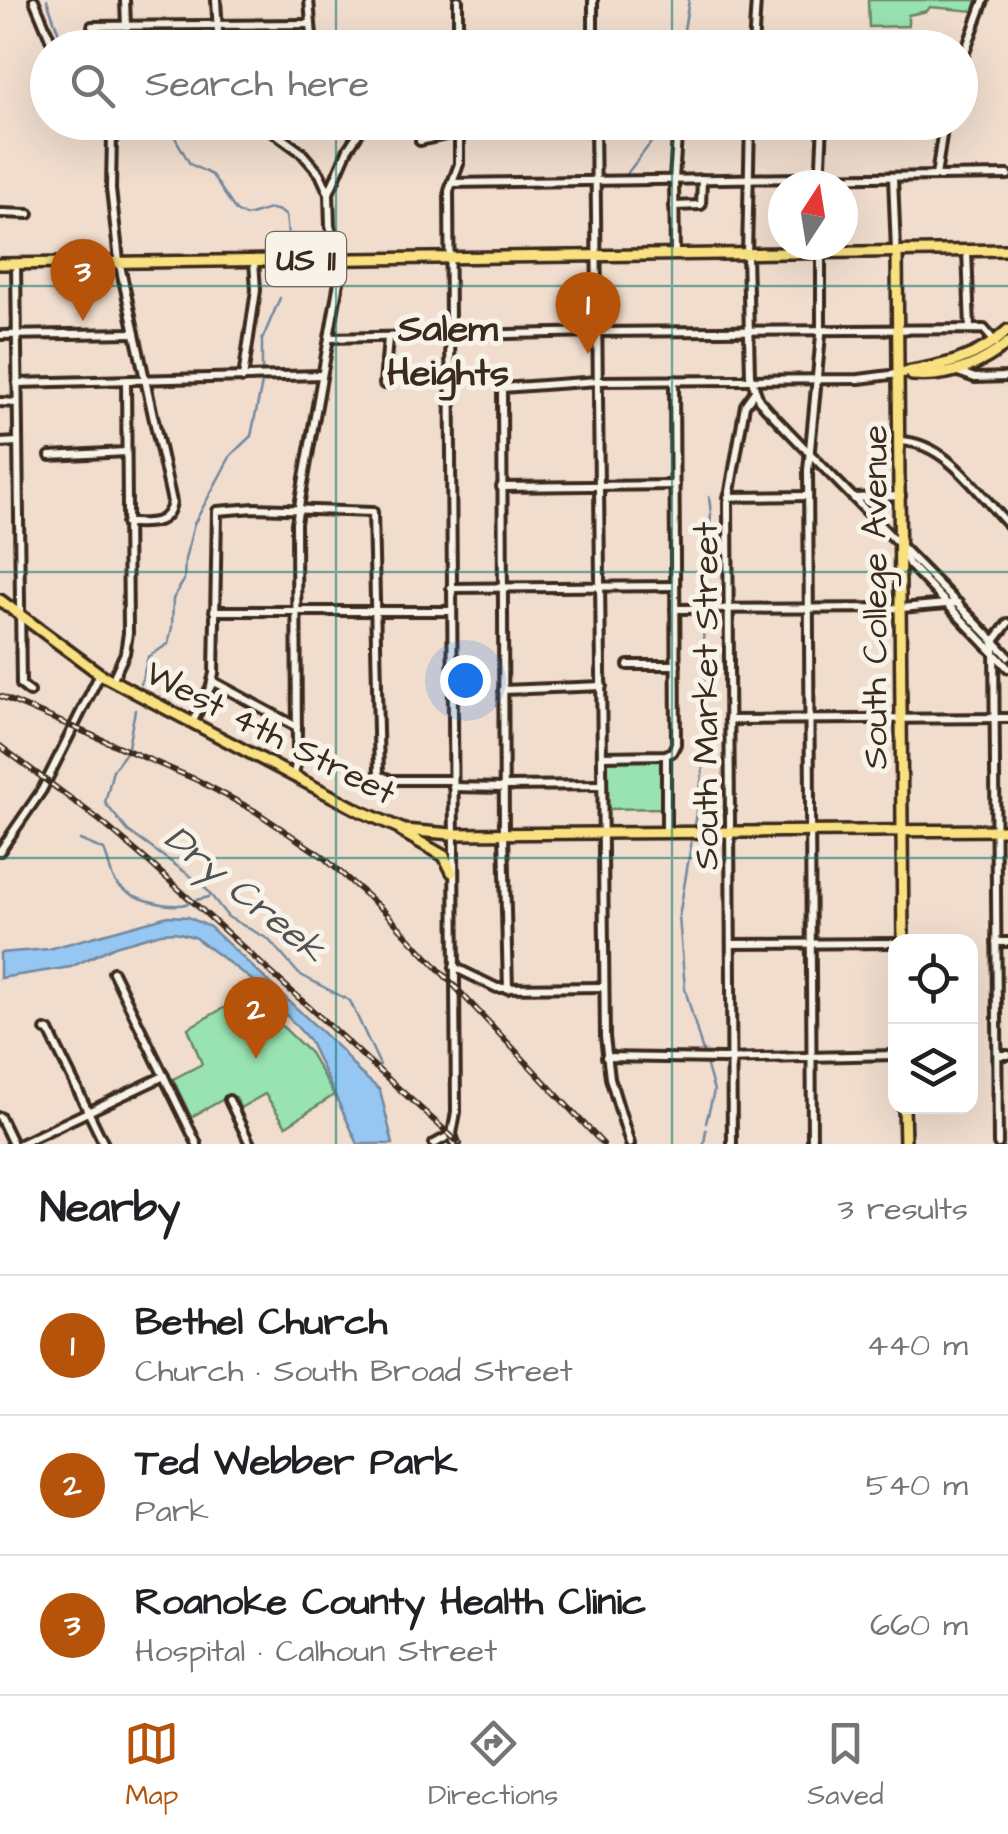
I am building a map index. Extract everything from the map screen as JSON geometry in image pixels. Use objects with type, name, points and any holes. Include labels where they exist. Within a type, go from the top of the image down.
[{"type":"main road","name":"US 11","points":[[858,250],[896,252]]},
{"type":"main road","points":[[896,252],[1008,250]]},
{"type":"main road","name":"South College Avenue","points":[[896,252],[903,934]]},
{"type":"main road","name":"US 11","points":[[0,264],[768,253]]},
{"type":"main road","points":[[900,374],[961,361],[1008,330]]},
{"type":"main road","points":[[900,374],[940,376],[957,372],[1008,343]]},
{"type":"main road","name":"West 4th Street","points":[[0,600],[112,681],[395,827],[452,834],[1008,830]]},
{"type":"main road","points":[[395,827],[444,856],[452,872]]},
{"type":"main road","points":[[904,1114],[904,1144]]},
{"type":"street","points":[[34,0],[46,30]]},
{"type":"street","points":[[125,0],[126,26]]},
{"type":"street","points":[[216,0],[217,30]]},
{"type":"street","points":[[309,0],[311,30]]},
{"type":"street","points":[[458,0],[458,30]]},
{"type":"street","points":[[594,0],[594,30]]},
{"type":"street","points":[[754,30],[756,0]]},
{"type":"street","points":[[973,30],[984,0]]},
{"type":"street","points":[[92,26],[310,24]]},
{"type":"street","points":[[112,140],[111,189],[118,262],[172,498],[165,519],[126,523]]},
{"type":"street","points":[[283,140],[309,160],[329,194]]},
{"type":"street","points":[[294,776],[298,510],[341,258],[330,226],[329,194],[354,140]]},
{"type":"street","points":[[420,141],[424,140]]},
{"type":"street","points":[[456,1144],[452,1134],[456,1112],[449,257],[451,183],[459,164],[459,140]]},
{"type":"street","points":[[595,140],[606,1056],[630,1144]]},
{"type":"street","points":[[675,255],[677,140]]},
{"type":"street","points":[[749,140],[747,254],[751,380],[755,392],[901,549],[910,564],[1008,656]]},
{"type":"street","points":[[821,170],[822,140]]},
{"type":"street","points":[[936,176],[941,140]]},
{"type":"street","points":[[858,178],[1008,175]]},
{"type":"street","points":[[894,176],[896,252]]},
{"type":"street","points":[[674,206],[701,205],[702,178]]},
{"type":"street","points":[[451,183],[768,179]]},
{"type":"street","points":[[0,213],[29,214]]},
{"type":"street","points":[[968,250],[970,329]]},
{"type":"street","points":[[243,378],[256,290],[254,260]]},
{"type":"street","points":[[812,1144],[808,496],[821,330],[822,260]]},
{"type":"street","points":[[16,263],[21,686],[30,692]]},
{"type":"street","points":[[329,338],[970,329],[986,330],[995,342]]},
{"type":"street","points":[[0,335],[135,333]]},
{"type":"street","points":[[384,384],[388,338]]},
{"type":"street","points":[[973,366],[981,374],[995,377]]},
{"type":"street","points":[[957,372],[974,378],[1008,377]]},
{"type":"street","points":[[508,989],[501,390],[507,385],[526,384],[818,380],[900,374]]},
{"type":"street","points":[[16,383],[322,376]]},
{"type":"street","points":[[602,756],[666,755],[674,750],[674,380]]},
{"type":"street","points":[[112,681],[128,633],[126,381]]},
{"type":"street","name":"South Market Street","points":[[732,1144],[728,497],[745,405],[755,392]]},
{"type":"street","points":[[0,402],[17,403]]},
{"type":"street","points":[[0,442],[17,442]]},
{"type":"street","points":[[900,442],[926,445],[940,453],[1008,524]]},
{"type":"street","points":[[50,456],[126,452]]},
{"type":"street","points":[[502,487],[674,486]]},
{"type":"street","points":[[728,497],[808,496]]},
{"type":"street","points":[[852,498],[901,496]]},
{"type":"street","points":[[192,722],[212,682],[216,513],[224,508],[372,512],[378,774],[382,778],[504,788],[602,785]]},
{"type":"street","points":[[451,588],[675,586]]},
{"type":"street","points":[[675,609],[954,605]]},
{"type":"street","points":[[954,605],[1008,668]]},
{"type":"street","points":[[214,611],[451,610]]},
{"type":"street","points":[[998,1144],[994,641],[1008,623]]},
{"type":"street","points":[[628,665],[676,665]]},
{"type":"street","points":[[0,851],[42,790],[100,674]]},
{"type":"street","points":[[212,682],[297,726]]},
{"type":"street","points":[[503,690],[602,686]]},
{"type":"street","points":[[730,720],[1008,718]]},
{"type":"street","points":[[666,755],[666,833]]},
{"type":"street","points":[[996,942],[1008,942]]},
{"type":"street","points":[[732,944],[888,943]]},
{"type":"street","points":[[454,967],[480,982],[508,989],[604,987]]},
{"type":"street","points":[[112,972],[197,1144]]},
{"type":"street","points":[[45,1030],[104,1144]]},
{"type":"street","points":[[606,1056],[731,1059],[888,1055]]},
{"type":"street","points":[[998,1055],[1008,1055]]},
{"type":"street","points":[[0,1117],[16,1144],[164,1076]]},
{"type":"street","points":[[229,1100],[250,1144]]},
{"type":"street","points":[[434,1144],[452,1134]]},
{"type":"green space","points":[[868,0],[977,0],[974,11],[930,7],[908,15],[908,26],[869,27]]},
{"type":"green space","points":[[663,759],[663,808],[607,809],[607,761]]},
{"type":"green space","points":[[245,996],[310,1053],[334,1095],[286,1126],[265,1094],[240,1108],[236,1097],[226,1095],[191,1117],[173,1079],[202,1064],[188,1028]]},
{"type":"water","points":[[168,916],[188,917],[210,927],[341,1050],[380,1090],[393,1144],[358,1144],[309,1040],[260,986],[194,937],[161,933],[115,946],[71,967],[0,978],[0,953],[49,949]]},
{"type":"waterway","name":"Dry Creek","points":[[47,0],[58,30]]},
{"type":"waterway","points":[[684,30],[689,0]]},
{"type":"waterway","name":"Dry Creek","points":[[176,140],[190,164],[212,175],[236,211],[245,216],[271,209],[286,216],[290,252]]},
{"type":"waterway","points":[[626,175],[653,140]]},
{"type":"waterway","name":"Dry Creek","points":[[262,370],[262,340],[280,298]]},
{"type":"waterway","name":"Dry Creek","points":[[141,684],[148,657],[168,644],[173,599],[184,580],[194,524],[231,455],[251,436],[262,383]]},
{"type":"waterway","points":[[703,605],[709,497]]},
{"type":"waterway","points":[[695,826],[705,753],[703,614]]},
{"type":"waterway","name":"Dry Creek","points":[[128,747],[135,710]]},
{"type":"waterway","name":"Dry Creek","points":[[125,754],[113,770],[105,803],[128,831],[203,885],[228,917],[268,939],[299,974],[350,1001],[380,1065]]},
{"type":"waterway","points":[[692,839],[679,917],[685,989],[714,1091],[706,1123]]},
{"type":"waterway","points":[[80,840],[104,850],[115,881],[129,893],[161,904],[189,903]]},
{"type":"waterway","points":[[196,900],[209,897]]},
{"type":"waterway","points":[[704,1144],[706,1130]]},
{"type":"railway","points":[[0,696],[197,780],[255,811],[322,856],[384,911],[603,1144]]},
{"type":"railway","points":[[0,746],[150,863],[460,1144]]},
{"type":"place","name":"Roanoke County Health Clinic","points":[[83,321]]},
{"type":"place","name":"Bethel Church","points":[[588,354]]},
{"type":"place","name":"Ted Webber Park","points":[[256,1059]]},
{"type":"district","name":"Salem Heights","points":[[448,350]]}]
